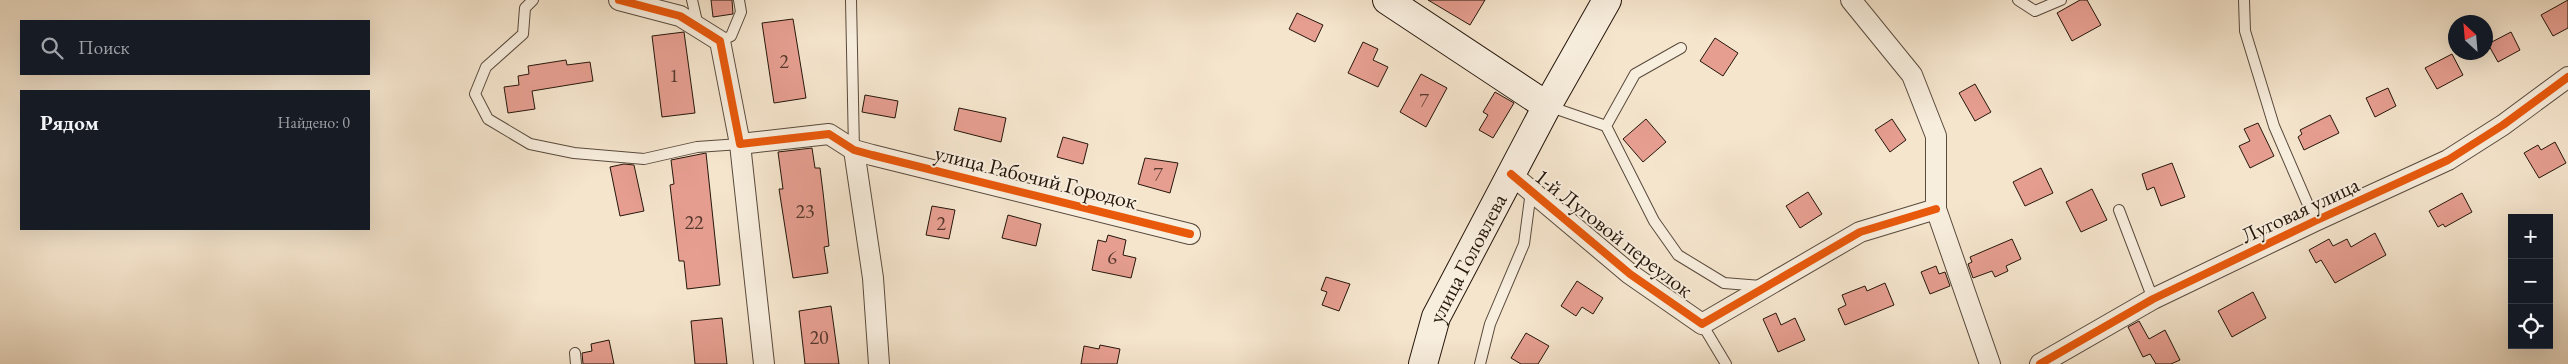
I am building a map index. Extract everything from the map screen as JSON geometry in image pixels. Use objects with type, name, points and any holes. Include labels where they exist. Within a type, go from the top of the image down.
[{"type":"main road","points":[[1387,0],[1547,106]]},
{"type":"main road","name":"улица Головлева","points":[[1423,364],[1436,317],[1521,183],[1547,106],[1607,0]]},
{"type":"street","points":[[619,0],[680,16],[720,41],[739,135],[764,364]]},
{"type":"street","points":[[1851,0],[1912,75],[1936,136],[1936,209],[1990,364]]},
{"type":"street","name":"Луговая улица","points":[[2040,364],[2153,299],[2315,221],[2448,160],[2503,125],[2568,77]]},
{"type":"street","name":"улица Рабочий Городок","points":[[739,135],[829,134],[863,153],[1190,234]]},
{"type":"street","points":[[863,153],[879,364]]},
{"type":"street","name":"1-й Луговой переулок","points":[[1521,183],[1630,274],[1702,324],[1860,232],[1936,209]]},
{"type":"lane","points":[[533,0],[525,8],[523,34],[486,67],[475,94],[488,119],[530,144],[574,153],[644,159],[698,147],[739,135]]},
{"type":"lane","points":[[692,0],[698,27]]},
{"type":"lane","points":[[720,41],[731,36],[741,12],[739,0]]},
{"type":"lane","points":[[851,0],[863,153]]},
{"type":"lane","points":[[2018,0],[2035,11],[2061,0]]},
{"type":"lane","points":[[2244,0],[2245,32],[2274,126],[2315,221]]},
{"type":"lane","points":[[1606,126],[1636,74],[1681,48]]},
{"type":"lane","points":[[1547,106],[1606,126],[1654,221],[1678,255],[1724,282],[1765,287]]},
{"type":"lane","points":[[1480,364],[1490,324],[1524,244],[1521,183]]},
{"type":"lane","points":[[2119,210],[2153,299]]},
{"type":"lane","points":[[1702,324],[1726,364]]},
{"type":"lane","points":[[575,353],[576,364]]},
{"type":"building","points":[[711,0],[732,0],[733,14],[713,17]]},
{"type":"building","points":[[1428,0],[1485,0],[1470,25]]},
{"type":"building","points":[[2080,0],[2087,0],[2101,25],[2072,41],[2057,13]]},
{"type":"building","points":[[2568,0],[2568,28],[2553,36],[2541,15]]},
{"type":"building","points":[[1297,13],[1323,25],[1315,42],[1289,29]]},
{"type":"building","points":[[793,19],[806,98],[774,103],[762,23]]},
{"type":"building","points":[[684,32],[695,113],[662,117],[652,36]]},
{"type":"building","points":[[2511,32],[2520,50],[2498,62],[2493,53],[2493,41]]},
{"type":"building","points":[[1715,38],[1738,53],[1723,76],[1700,61]]},
{"type":"building","points":[[1363,42],[1378,49],[1373,60],[1388,67],[1378,87],[1348,73]]},
{"type":"building","points":[[2448,56],[2448,60],[2455,60],[2463,75],[2437,89],[2425,68]]},
{"type":"building","points":[[566,60],[567,65],[590,62],[593,81],[532,91],[535,109],[508,113],[504,87],[519,85],[518,76],[529,74],[528,66]]},
{"type":"building","points":[[1421,74],[1447,88],[1426,127],[1400,112]]},
{"type":"building","points":[[1975,84],[1991,112],[1975,121],[1959,93]]},
{"type":"building","points":[[2388,88],[2396,106],[2375,117],[2366,98]]},
{"type":"building","points":[[1495,92],[1514,103],[1493,138],[1479,130],[1488,115],[1483,112]]},
{"type":"building","points":[[865,95],[898,101],[895,118],[862,112]]},
{"type":"building","points":[[959,108],[1006,118],[1001,142],[954,130]]},
{"type":"building","points":[[2330,115],[2339,133],[2304,150],[2298,137],[2302,134],[2300,130]]},
{"type":"building","points":[[1646,119],[1666,142],[1643,162],[1623,139]]},
{"type":"building","points":[[1892,119],[1906,140],[1890,152],[1875,130]]},
{"type":"building","points":[[2258,123],[2274,156],[2250,168],[2239,146],[2250,141],[2244,129]]},
{"type":"building","points":[[1063,137],[1088,144],[1083,164],[1057,157]]},
{"type":"building","points":[[2555,142],[2566,163],[2539,178],[2524,153],[2538,145],[2541,150]]},
{"type":"building","points":[[812,148],[815,168],[820,168],[829,246],[824,247],[828,273],[793,278],[779,189],[783,189],[778,152]]},
{"type":"building","points":[[706,153],[720,285],[687,289],[684,261],[679,261],[670,185],[674,184],[671,160]]},
{"type":"building","points":[[1145,158],[1178,163],[1170,193],[1138,184]]},
{"type":"building","points":[[2172,163],[2185,197],[2161,206],[2154,187],[2147,190],[2142,174]]},
{"type":"building","points":[[624,164],[634,165],[644,211],[620,216],[610,167]]},
{"type":"building","points":[[2041,168],[2053,193],[2025,206],[2013,182]]},
{"type":"building","points":[[2092,189],[2107,220],[2081,232],[2066,202]]},
{"type":"building","points":[[1808,192],[1822,214],[1800,228],[1786,206]]},
{"type":"building","points":[[2462,193],[2472,212],[2445,227],[2443,224],[2438,227],[2429,211]]},
{"type":"building","points":[[932,206],[955,210],[949,239],[926,235]]},
{"type":"building","points":[[1008,215],[1041,224],[1036,246],[1002,238]]},
{"type":"building","points":[[2375,233],[2386,255],[2335,283],[2321,260],[2316,263],[2309,250],[2329,239],[2333,246],[2347,239],[2351,247]]},
{"type":"building","points":[[1108,235],[1126,240],[1123,255],[1136,258],[1131,278],[1092,270],[1098,240],[1106,242]]},
{"type":"building","points":[[2012,239],[2021,259],[2006,266],[2008,271],[1995,277],[1992,271],[1973,278],[1968,264],[1972,262],[1970,257]]},
{"type":"building","points":[[1936,266],[1939,274],[1945,272],[1950,286],[1930,294],[1921,272]]},
{"type":"building","points":[[1326,277],[1350,284],[1339,311],[1322,305],[1327,292],[1321,290]]},
{"type":"building","points":[[1577,281],[1603,298],[1593,314],[1582,307],[1576,316],[1561,306]]},
{"type":"building","points":[[1885,283],[1894,305],[1845,325],[1838,309],[1846,305],[1842,295],[1865,286],[1867,291]]},
{"type":"building","points":[[2253,292],[2266,318],[2232,337],[2218,311]]},
{"type":"building","points":[[831,306],[839,364],[805,364],[799,311]]},
{"type":"building","points":[[1776,313],[1781,325],[1795,318],[1805,340],[1778,352],[1763,319]]},
{"type":"building","points":[[722,318],[727,364],[695,364],[691,321]]},
{"type":"building","points":[[2139,321],[2149,339],[2165,330],[2180,360],[2171,364],[2156,364],[2150,354],[2143,357],[2128,327]]},
{"type":"building","points":[[1526,333],[1549,346],[1538,364],[1521,364],[1511,358]]},
{"type":"building","points":[[609,340],[614,364],[583,364],[582,353],[592,351],[591,344]]},
{"type":"building","points":[[1100,345],[1120,349],[1117,364],[1081,364],[1084,346],[1099,349]]},
{"type":"cycle path","points":[[619,0],[680,16],[720,41],[740,144],[829,134],[854,150],[872,155],[1190,234]]},
{"type":"cycle path","points":[[2040,364],[2153,299],[2315,221],[2448,160],[2503,125],[2568,77]]},
{"type":"cycle path","points":[[1511,174],[1630,274],[1702,324],[1860,232],[1936,209]]}]
